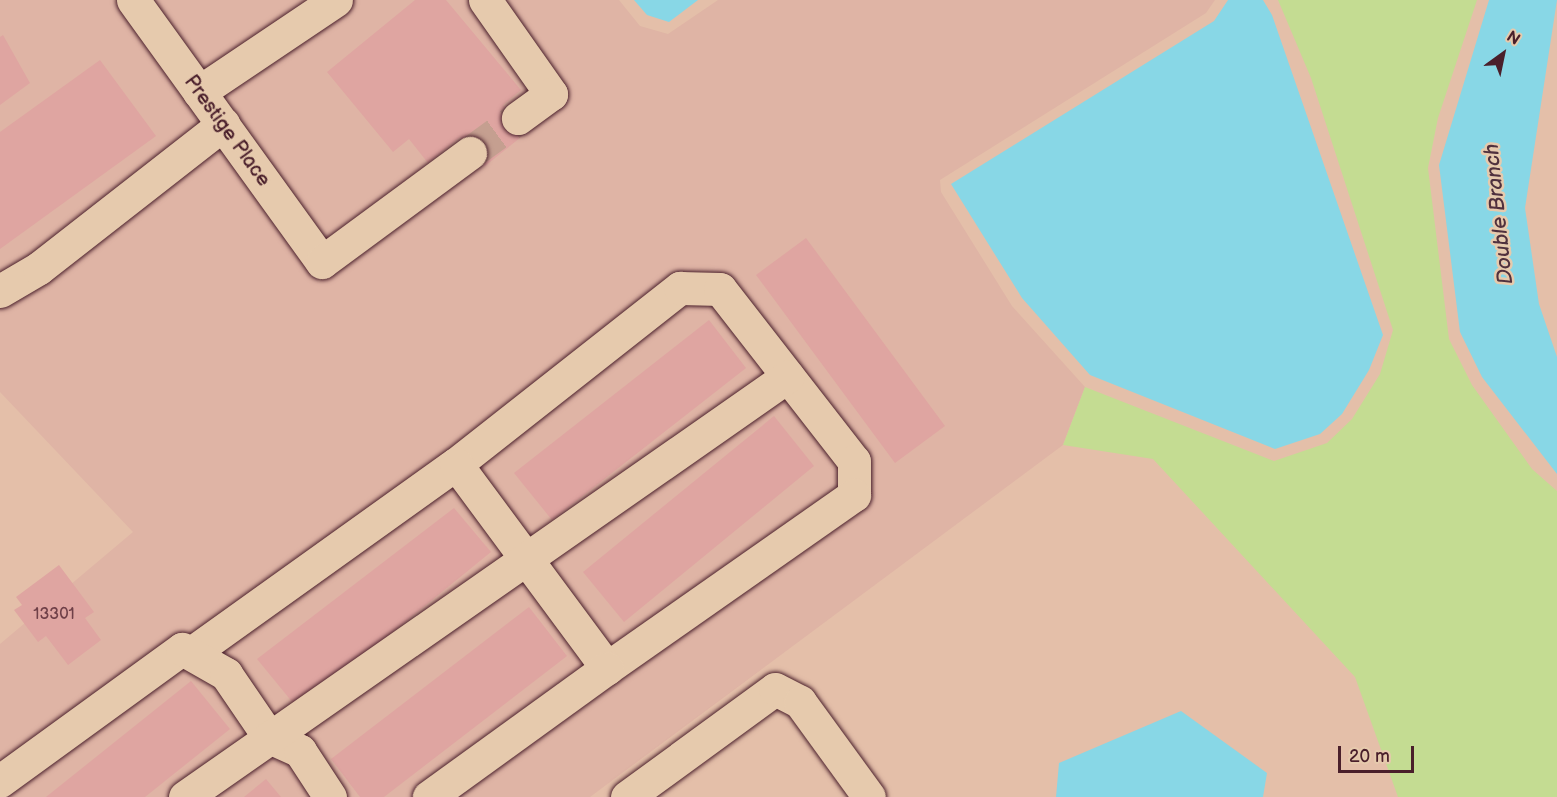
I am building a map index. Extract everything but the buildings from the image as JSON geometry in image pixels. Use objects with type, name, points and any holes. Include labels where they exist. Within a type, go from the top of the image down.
[{"type":"street","name":"Prestige Place","points":[[132,0],[322,262],[470,153]]},
{"type":"street","points":[[199,92],[336,0]]},
{"type":"street","points":[[485,0],[550,94],[518,118]]},
{"type":"street","points":[[0,291],[39,268],[223,124]]},
{"type":"street","points":[[193,652],[456,464],[680,288],[720,288],[854,461],[854,495],[607,668],[429,797]]},
{"type":"street","points":[[185,797],[269,737],[528,561],[788,376]]},
{"type":"street","points":[[456,464],[607,668]]},
{"type":"street","points":[[0,781],[182,649],[193,652],[226,674],[269,737],[300,751],[330,797]]},
{"type":"street","points":[[627,797],[775,689],[800,702],[869,797]]},
{"type":"shaded area","points":[[0,0],[114,0],[319,282],[341,264],[151,0],[619,0],[640,26],[668,34],[718,0],[1215,0],[1206,13],[940,180],[941,192],[1012,306],[1085,387],[1063,445],[590,797],[0,797],[0,644],[133,532],[0,392]]},
{"type":"green space","points":[[1278,0],[1477,0],[1438,118],[1428,168],[1449,339],[1472,385],[1532,469],[1557,491],[1557,797],[1398,797],[1355,677],[1153,459],[1063,445],[1085,387],[1274,461],[1327,443],[1352,419],[1380,374],[1393,330],[1311,78]]},
{"type":"water","points":[[634,0],[698,0],[669,22],[647,15]]},
{"type":"water","points":[[1228,0],[1263,0],[1272,15],[1383,335],[1369,370],[1342,414],[1320,434],[1275,449],[1090,375],[1022,298],[951,184],[1214,21]]},
{"type":"water","name":"Double Branch","points":[[1489,0],[1557,0],[1525,208],[1539,304],[1557,357],[1557,474],[1482,377],[1460,332],[1439,165]]},
{"type":"water","points":[[1181,711],[1267,773],[1263,797],[1056,797],[1059,763]]},
{"type":"tunnel","points":[[470,153],[518,118]]}]
